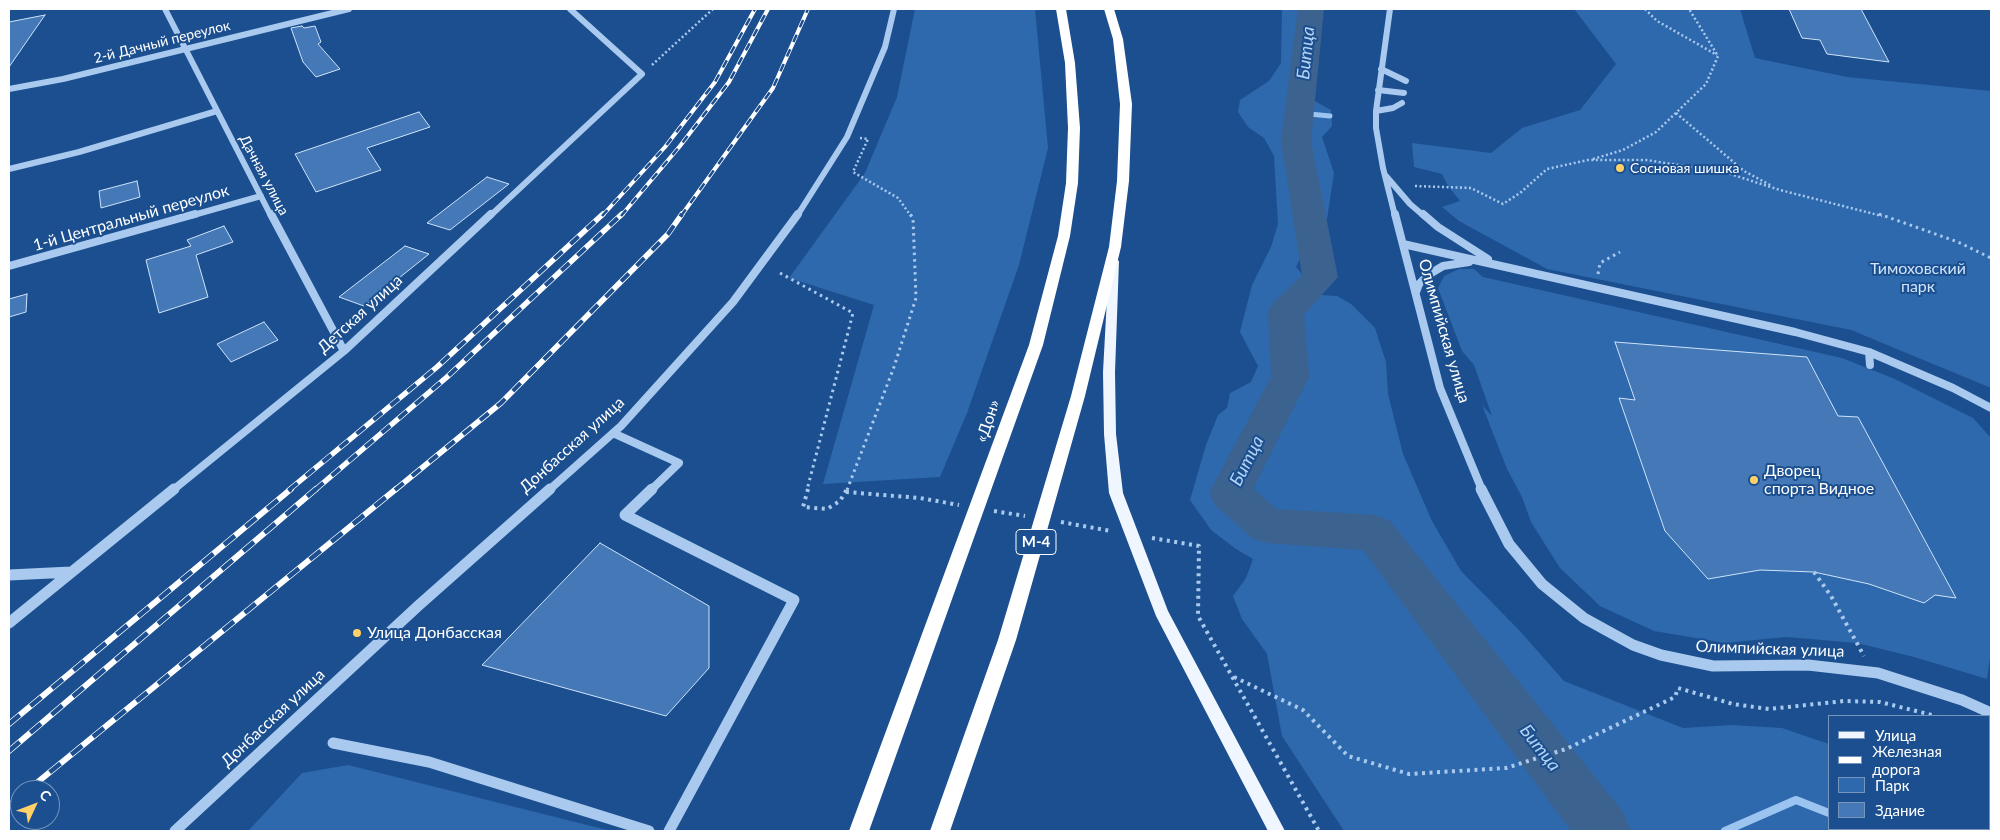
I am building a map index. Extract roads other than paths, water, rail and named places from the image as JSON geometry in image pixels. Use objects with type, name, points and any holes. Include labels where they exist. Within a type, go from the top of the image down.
[{"type":"highway","name":"«Дон»","points":[[858,831],[1032,354],[1064,236],[1072,183],[1074,128],[1070,63],[1061,9]]},
{"type":"highway","name":"М-4","points":[[940,831],[1007,640],[1078,396],[1115,247],[1123,181],[1126,104],[1118,39],[1109,9]]},
{"type":"main road","points":[[1115,247],[1109,372],[1110,434],[1116,493],[1161,612],[1277,831]]},
{"type":"street","name":"Дачная улица","points":[[165,9],[261,196],[344,351]]},
{"type":"street","name":"2-й Дачный переулок","points":[[9,89],[185,50],[349,9]]},
{"type":"street","name":"Детская улица","points":[[9,622],[344,351],[642,74],[570,9]]},
{"type":"street","name":"Донбасская улица","points":[[179,829],[418,606],[613,433],[733,302],[795,220],[847,137],[885,47],[894,9]]},
{"type":"street","name":"Олимпийская улица","points":[[1390,9],[1376,111],[1376,128],[1385,174],[1440,388],[1472,470],[1494,517],[1509,544],[1525,566],[1542,584],[1584,618],[1633,645],[1686,662],[1713,666],[1742,667],[1808,665],[1870,672],[1935,690],[1991,713]]},
{"type":"street","points":[[1381,69],[1406,81]]},
{"type":"street","points":[[1378,90],[1404,93]]},
{"type":"street","points":[[1376,111],[1393,108],[1402,104]]},
{"type":"street","points":[[9,169],[78,152],[217,111]]},
{"type":"street","points":[[1385,174],[1410,204],[1431,222],[1470,249],[1497,264]]},
{"type":"street","name":"1-й Центральный переулок","points":[[9,266],[261,196]]},
{"type":"street","points":[[1403,244],[1795,332],[1869,352],[1953,388],[1991,408]]},
{"type":"street","points":[[1416,292],[1423,280],[1443,266],[1461,262],[1497,264]]},
{"type":"street","points":[[1869,352],[1870,364]]},
{"type":"street","points":[[613,433],[678,463],[625,515],[794,600],[668,831]]},
{"type":"street","points":[[9,575],[71,572]]},
{"type":"street","points":[[333,744],[429,762],[649,831]]},
{"type":"waterway","name":"Битца","points":[[1311,9],[1296,141],[1320,277],[1286,312],[1290,377],[1230,493],[1267,526],[1375,533],[1604,831]]},
{"type":"waterway","points":[[1299,113],[1330,116]]},
{"type":"waterway","points":[[1725,831],[1796,800],[1828,813]]},
{"type":"railway","points":[[602,216],[665,147],[715,82],[755,9]]},
{"type":"railway","points":[[621,216],[680,146],[729,82],[768,9]]},
{"type":"railway","points":[[681,216],[773,88],[808,9]]},
{"type":"railway","points":[[289,490],[437,367],[603,214]]},
{"type":"railway","points":[[315,490],[447,377],[622,214]]},
{"type":"railway","points":[[395,490],[501,403],[668,234],[682,214]]},
{"type":"railway","points":[[9,724],[291,489]]},
{"type":"railway","points":[[9,751],[316,489]]},
{"type":"railway","points":[[40,780],[396,489]]},
{"type":"place","name":"Сосновая шишка","points":[[1620,168]]},
{"type":"place","name":"Дворец спорта Видное","points":[[1754,480]]},
{"type":"place","name":"Улица Донбасская","points":[[357,633]]},
{"type":"park label","name":"Тимоховский парк","points":[[1918,278]]}]
